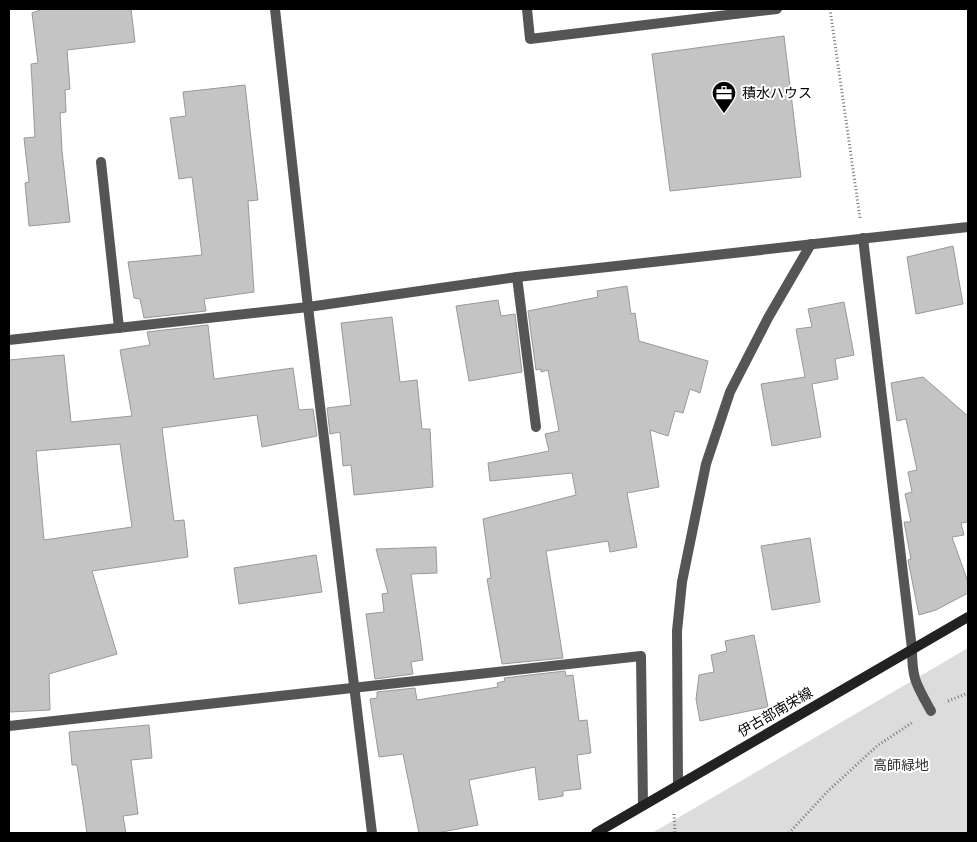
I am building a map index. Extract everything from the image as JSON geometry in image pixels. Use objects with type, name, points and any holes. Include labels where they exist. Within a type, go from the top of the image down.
[{"type":"main road","name":"伊古部南栄線","points":[[596,833],[968,617]]},
{"type":"street","points":[[275,9],[308,307],[372,833]]},
{"type":"street","points":[[527,9],[530,39],[777,9]]},
{"type":"street","points":[[101,162],[119,328]]},
{"type":"street","points":[[9,340],[308,307],[517,277],[968,226]]},
{"type":"street","points":[[863,238],[912,648],[914,681],[931,710]]},
{"type":"street","points":[[678,784],[676,631],[682,582],[706,464],[730,392],[768,318],[811,244]]},
{"type":"street","points":[[517,277],[536,427]]},
{"type":"street","points":[[9,726],[353,686],[641,656],[643,805]]},
{"type":"path","points":[[830,9],[863,238]]},
{"type":"path","points":[[790,833],[828,791],[877,746],[931,710],[968,693]]},
{"type":"path","points":[[674,814],[675,833]]},
{"type":"green space","name":"高師緑地","points":[[968,648],[968,833],[652,833]]},
{"type":"building","points":[[43,9],[131,9],[135,42],[67,50],[70,89],[65,90],[66,112],[60,113],[70,222],[29,226],[25,183],[29,182],[24,138],[35,137],[31,64],[38,63],[32,13]]},
{"type":"building","points":[[784,36],[801,177],[670,191],[652,54]]},
{"type":"building","points":[[245,85],[258,200],[248,201],[254,292],[204,299],[206,311],[144,318],[140,299],[134,298],[128,262],[202,255],[192,177],[179,179],[170,118],[186,116],[183,92]]},
{"type":"building","points":[[953,246],[963,304],[916,314],[907,257]]},
{"type":"building","points":[[627,286],[631,314],[635,313],[639,341],[708,361],[700,393],[690,389],[683,413],[675,411],[668,436],[650,430],[659,487],[627,493],[637,547],[610,552],[608,541],[546,551],[563,658],[502,664],[487,579],[491,578],[483,519],[576,495],[572,473],[490,481],[488,463],[549,451],[545,434],[559,431],[548,370],[541,372],[541,369],[536,370],[528,311],[598,297],[597,291]]},
{"type":"building","points":[[498,300],[501,316],[515,314],[522,372],[469,381],[456,306]]},
{"type":"building","points":[[844,302],[854,355],[835,359],[838,379],[812,384],[821,437],[772,446],[761,384],[805,377],[796,329],[812,327],[808,309]]},
{"type":"building","points":[[392,317],[400,382],[417,380],[422,429],[430,429],[433,487],[354,495],[351,465],[343,466],[340,432],[330,434],[327,408],[351,405],[341,323]]},
{"type":"building","points":[[208,325],[214,379],[293,368],[299,410],[313,409],[317,436],[262,447],[257,415],[162,428],[174,521],[184,520],[188,557],[92,571],[117,654],[49,674],[50,710],[9,712],[9,360],[64,355],[71,422],[132,416],[120,350],[150,345],[147,332]],"holes":[[[120,444],[132,527],[44,540],[36,451]]]},
{"type":"building","points":[[923,377],[968,416],[968,522],[961,523],[964,535],[952,537],[968,582],[968,593],[936,610],[919,615],[908,560],[911,559],[904,522],[911,522],[905,494],[912,492],[908,472],[917,470],[906,419],[897,421],[891,383]]},
{"type":"building","points":[[810,538],[820,602],[772,610],[761,546]]},
{"type":"building","points":[[436,547],[437,573],[411,574],[423,660],[411,662],[413,674],[375,679],[366,614],[384,612],[382,594],[388,593],[376,549]]},
{"type":"building","points":[[316,555],[322,592],[239,604],[234,568]]},
{"type":"building","points":[[754,635],[768,707],[700,721],[696,699],[699,675],[714,672],[711,655],[727,651],[725,641]]},
{"type":"building","points":[[565,671],[566,676],[573,675],[579,721],[587,720],[591,753],[577,755],[581,789],[563,791],[563,796],[539,800],[535,767],[469,780],[478,825],[437,833],[419,833],[403,754],[379,757],[370,699],[377,698],[377,692],[415,688],[417,700],[498,687],[497,683],[505,681],[504,678]]},
{"type":"building","points":[[149,725],[152,758],[131,760],[138,814],[123,816],[126,833],[87,833],[77,765],[72,765],[69,732]]},
{"type":"place","name":"積水ハウス","points":[[724,114]]}]
